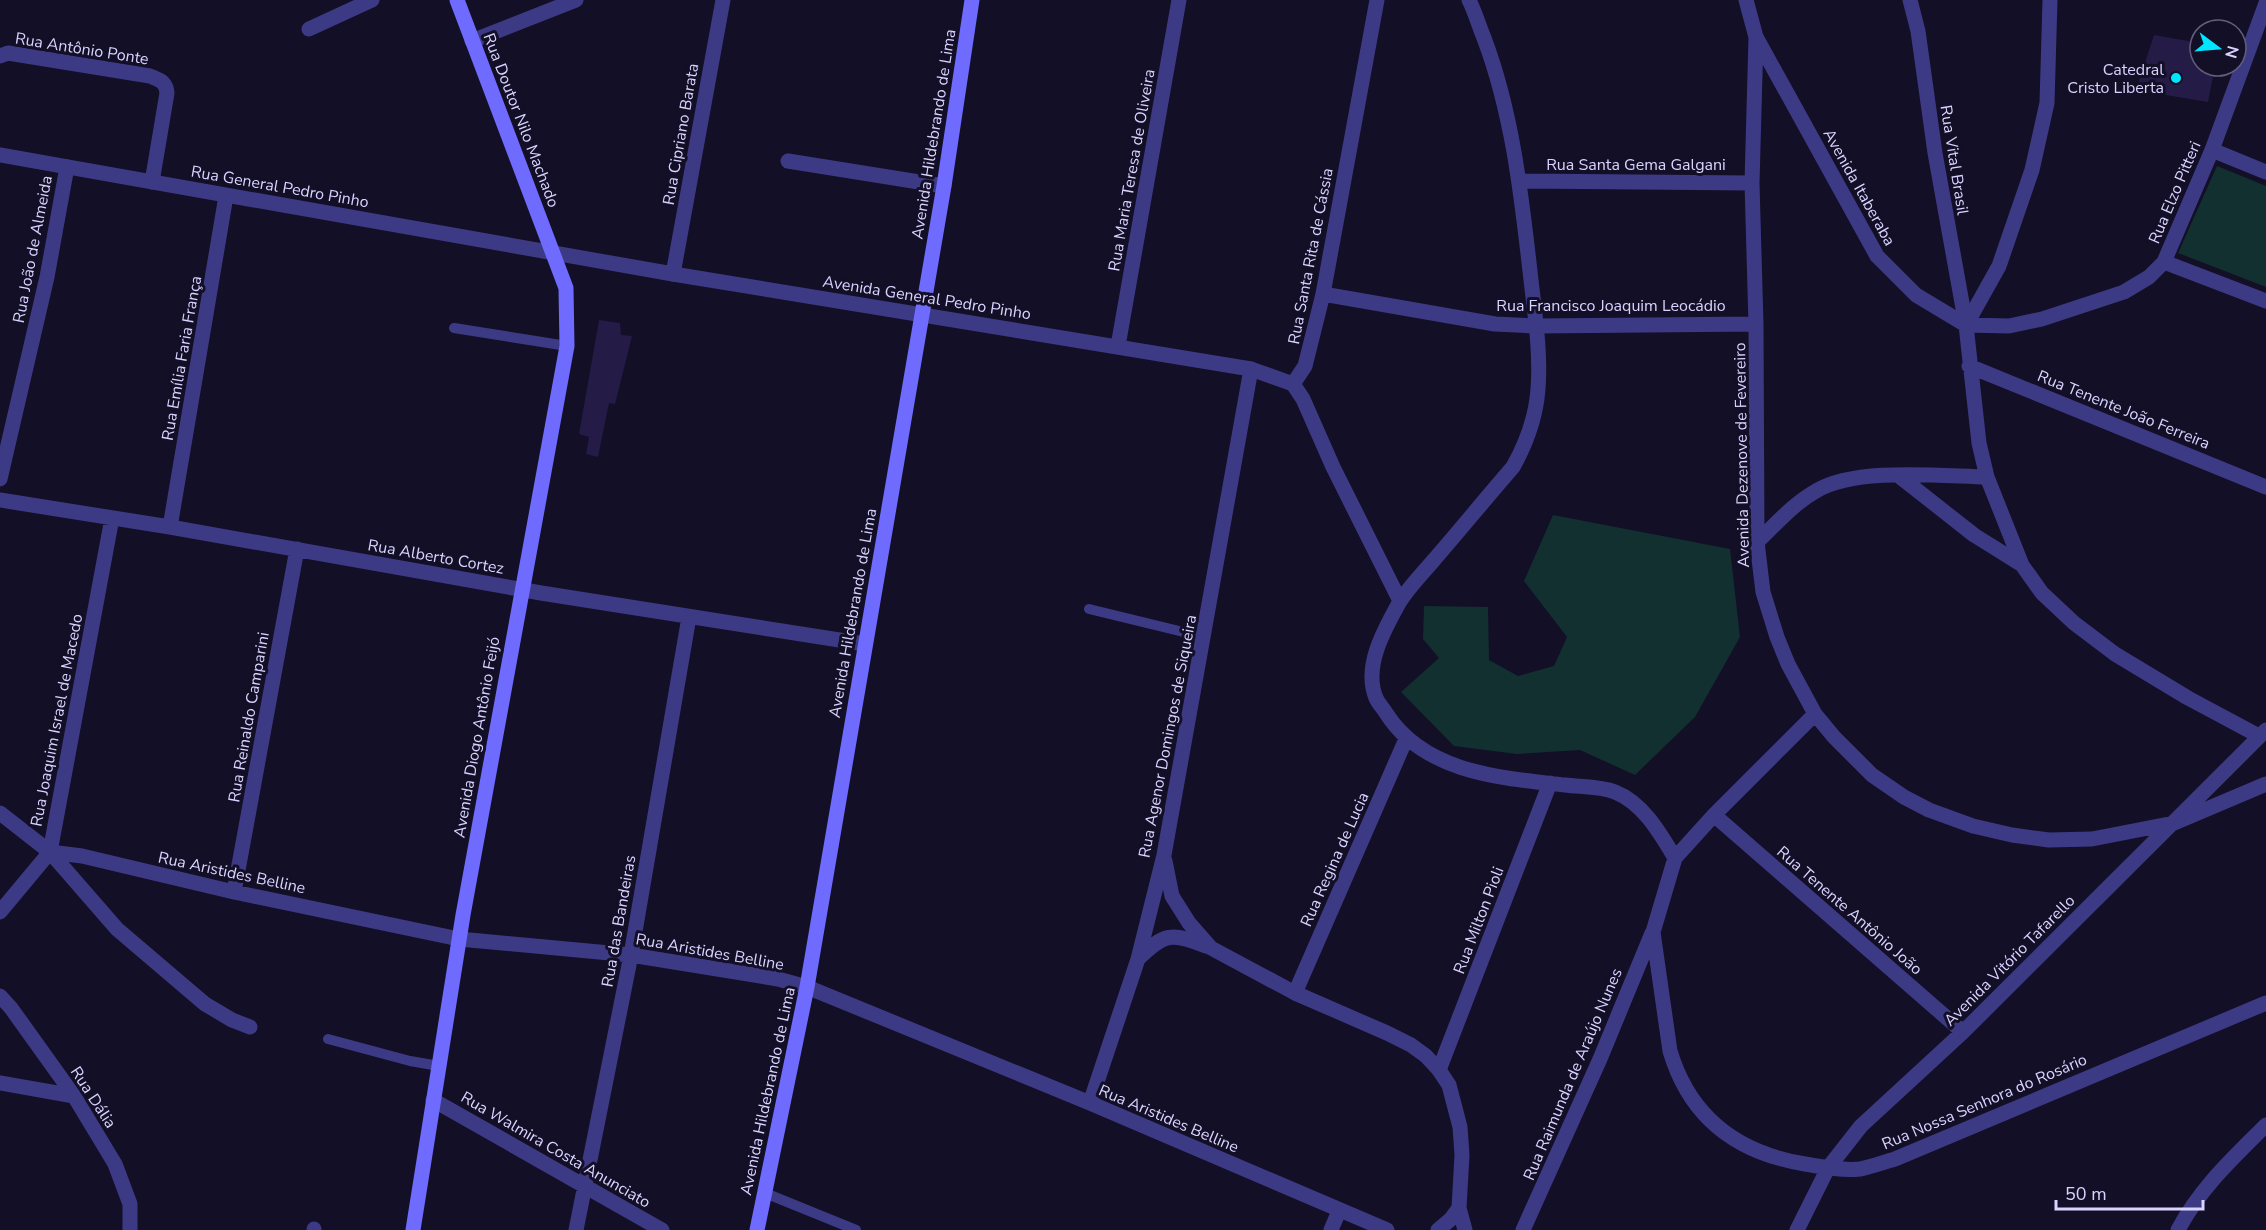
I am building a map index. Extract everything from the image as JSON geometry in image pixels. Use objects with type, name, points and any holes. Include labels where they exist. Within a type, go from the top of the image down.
[{"type":"main road","name":"Rua Doutor Nilo Machado","points":[[457,0],[554,253]]},
{"type":"main road","name":"Avenida Hildebrando de Lima","points":[[757,1230],[807,987],[944,186],[972,0]]},
{"type":"main road","name":"Avenida Diogo Antônio Feijó","points":[[413,1230],[459,939],[567,346],[566,288],[554,253]]},
{"type":"street","points":[[309,28],[372,0]]},
{"type":"street","points":[[472,41],[576,0]]},
{"type":"street","name":"Rua Cipriano Barata","points":[[673,274],[723,0]]},
{"type":"street","name":"Rua Maria Teresa de Oliveira","points":[[1118,346],[1179,0]]},
{"type":"street","name":"Rua Santa Rita de Cássia","points":[[1293,384],[1305,366],[1323,294],[1377,0]]},
{"type":"street","points":[[1469,0],[1497,72],[1520,181],[1536,326],[1539,387],[1537,402],[1520,454],[1513,466],[1400,601],[1378,644],[1372,671],[1376,698],[1391,722],[1406,739],[1433,757],[1472,771],[1603,789],[1631,800],[1661,834],[1675,858],[1714,815],[1815,714]]},
{"type":"street","name":"Avenida Dezenove de Fevereiro","points":[[1746,0],[1756,37],[1752,183],[1756,324],[1757,542],[1763,592],[1788,664],[1815,714],[1834,737],[1872,775],[1904,798],[1929,810],[1973,826],[2049,840],[2092,839],[2174,822]]},
{"type":"street","name":"Rua Vital Brasil","points":[[1910,0],[1918,31],[1935,153],[1966,325],[1979,443],[1987,477],[2022,565]]},
{"type":"street","points":[[1966,325],[1999,266],[2032,170],[2048,103],[2050,0]]},
{"type":"street","name":"Rua Elzo Pitteri","points":[[1966,325],[2009,326],[2042,319],[2124,292],[2149,277],[2164,262],[2212,150],[2266,3]]},
{"type":"street","name":"Avenida Itaberaba","points":[[1756,37],[1876,256],[1916,295],[1966,325]]},
{"type":"street","name":"Rua Antônio Ponte","points":[[0,56],[8,53],[150,76],[162,81],[167,93],[152,182]]},
{"type":"street","points":[[2212,150],[2266,172]]},
{"type":"street","name":"Rua General Pedro Pinho","points":[[0,155],[554,253]]},
{"type":"street","points":[[788,161],[944,186]]},
{"type":"street","name":"Rua João de Almeida","points":[[0,479],[47,278],[67,167]]},
{"type":"street","name":"Rua Santa Gema Galgani","points":[[1520,181],[1752,183]]},
{"type":"street","name":"Rua Emília Faria França","points":[[170,527],[226,195]]},
{"type":"street","name":"Avenida General Pedro Pinho","points":[[554,253],[1251,369],[1293,384]]},
{"type":"street","points":[[2164,262],[2266,301]]},
{"type":"street","name":"Rua Francisco Joaquim Leocádio","points":[[1323,294],[1495,324],[1536,326],[1756,324]]},
{"type":"street","name":"Rua Tenente João Ferreira","points":[[1969,366],[2266,487]]},
{"type":"street","name":"Rua Agenor Domingos de Siqueira","points":[[1090,1103],[1138,959],[1164,855],[1251,369]]},
{"type":"street","points":[[1293,384],[1303,399],[1333,467],[1400,601]]},
{"type":"street","points":[[1899,476],[1974,535],[2022,565],[2042,593],[2074,623],[2115,654],[2188,698],[2263,733]]},
{"type":"street","points":[[1757,542],[1801,500],[1832,482],[1853,477],[1987,477]]},
{"type":"street","name":"Rua Alberto Cortez","points":[[0,500],[170,527],[521,590],[865,644]]},
{"type":"street","name":"Rua Joaquim Israel de Macedo","points":[[0,912],[50,852],[112,518]]},
{"type":"street","name":"Rua Reinaldo Camparini","points":[[234,892],[297,549]]},
{"type":"street","name":"Rua das Bandeiras","points":[[576,1230],[631,955],[689,617]]},
{"type":"street","name":"Avenida Vitório Tafarello","points":[[1797,1230],[1828,1168],[1862,1126],[1963,1032],[2263,733]]},
{"type":"street","name":"Rua Regina de Lucia","points":[[1294,993],[1406,739]]},
{"type":"street","name":"Rua Milton Pioli","points":[[1439,1070],[1550,783]]},
{"type":"street","points":[[2174,822],[2266,784]]},
{"type":"street","points":[[0,813],[50,852],[117,929],[205,1004],[232,1020],[250,1027]]},
{"type":"street","name":"Rua Tenente Antônio João","points":[[1714,815],[1963,1032]]},
{"type":"street","name":"Rua Aristides Belline","points":[[50,852],[82,856],[234,892],[459,939],[631,955],[778,979],[807,987],[1090,1103],[1388,1230]]},
{"type":"street","points":[[1164,855],[1172,896],[1189,923],[1211,948]]},
{"type":"street","name":"Rua Nossa Senhora do Rosário","points":[[1675,858],[1653,932],[1670,1051],[1675,1069],[1702,1113],[1727,1136],[1754,1150],[1788,1161],[1828,1168],[1859,1168],[1895,1159],[2266,1004]]},
{"type":"street","name":"Rua Raimunda de Araújo Nunes","points":[[1523,1230],[1600,1059],[1653,932]]},
{"type":"street","points":[[1138,959],[1159,940],[1169,936],[1178,936],[1211,948],[1294,993],[1387,1033],[1411,1045],[1426,1056],[1449,1085],[1460,1127],[1459,1208],[1465,1230]]},
{"type":"street","name":"Rua Dália","points":[[0,996],[74,1096],[115,1164],[130,1204],[130,1230]]},
{"type":"street","points":[[0,1083],[74,1096]]},
{"type":"street","name":"Rua Walmira Costa Anunciato","points":[[433,1100],[662,1230]]},
{"type":"street","points":[[2178,1230],[2206,1186],[2266,1125]]},
{"type":"street","points":[[1438,1230],[1451,1220],[1459,1208]]},
{"type":"street","points":[[1331,1230],[1339,1210]]},
{"type":"lane","points":[[454,328],[567,346]]},
{"type":"lane","points":[[1089,609],[1204,637]]},
{"type":"lane","points":[[328,1039],[410,1061],[439,1066]]},
{"type":"lane","points":[[765,1193],[856,1230]]},
{"type":"green space","points":[[2217,166],[2266,186],[2266,287],[2178,253]]},
{"type":"green space","points":[[1553,515],[1730,549],[1740,637],[1695,717],[1635,775],[1580,750],[1517,754],[1454,746],[1401,692],[1439,658],[1423,639],[1424,606],[1488,607],[1489,660],[1518,676],[1554,666],[1567,637],[1524,581]]},
{"type":"building","name":"Catedral Cristo Liberta","points":[[2154,35],[2188,41],[2188,78],[2213,78],[2208,102],[2136,90]]},
{"type":"building","points":[[599,320],[620,323],[621,335],[632,336],[615,404],[609,403],[598,457],[586,454],[589,437],[579,434]]},
{"type":"place","name":"Catedral Cristo Liberta","points":[[2176,78]]}]
